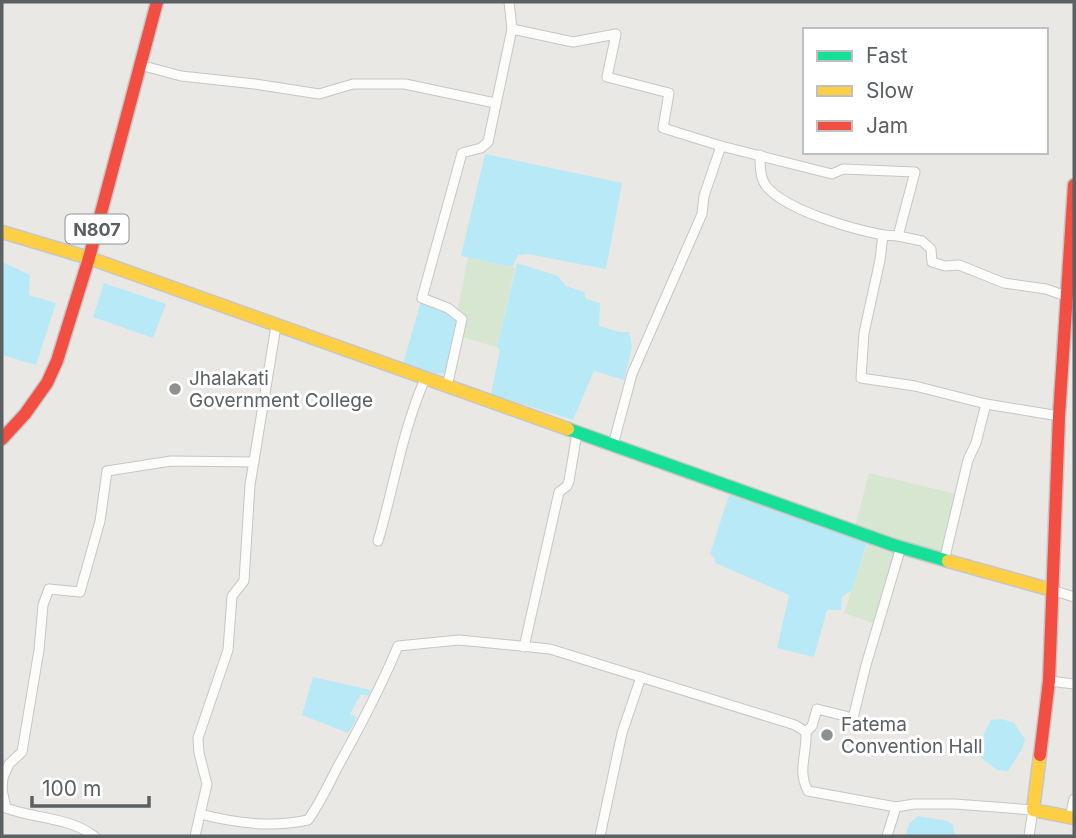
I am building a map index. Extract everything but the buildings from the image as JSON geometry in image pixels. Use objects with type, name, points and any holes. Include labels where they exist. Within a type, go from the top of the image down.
[{"type":"main road","name":"N807","points":[[2,439],[25,414],[47,383],[57,361],[89,258],[157,2]]},
{"type":"main road","points":[[1072,818],[1033,810],[1049,681],[1059,416],[1070,327],[1066,296],[1074,185]]},
{"type":"main road","points":[[2,232],[89,258],[901,547],[1052,590]]},
{"type":"street","points":[[446,387],[462,319],[448,308],[422,298],[462,153],[481,148],[488,142],[512,29],[509,2]]},
{"type":"street","points":[[512,29],[573,43],[616,34],[607,76],[669,93],[663,128],[721,146],[832,174],[844,169],[915,172],[898,236]]},
{"type":"street","points":[[140,65],[181,76],[255,83],[318,94],[353,84],[405,84],[495,103]]},
{"type":"street","points":[[613,445],[632,374],[702,214],[704,196],[721,146]]},
{"type":"street","points":[[760,155],[766,186],[832,222],[922,241],[931,249],[932,262],[959,265],[1004,283],[1046,289],[1066,296]]},
{"type":"street","points":[[883,234],[864,333],[862,378],[915,386],[986,404],[1059,416]]},
{"type":"street","points":[[195,836],[207,784],[198,738],[228,650],[232,596],[244,581],[250,485],[276,326]]},
{"type":"street","points":[[378,541],[390,500],[399,453],[425,379]]},
{"type":"street","points":[[944,561],[968,460],[976,443],[986,404]]},
{"type":"street","points":[[524,647],[559,492],[569,481],[577,433]]},
{"type":"street","points":[[94,836],[87,830],[60,821],[24,815],[6,808],[2,790],[3,778],[9,764],[22,752],[39,650],[43,605],[49,589],[80,592],[100,521],[107,471],[171,461],[254,462]]},
{"type":"street","points":[[901,547],[853,718],[817,709],[812,726],[806,732],[807,745],[801,778],[808,791],[896,807],[956,804],[1033,810],[1029,836]]},
{"type":"street","points":[[1052,590],[1074,597]]},
{"type":"street","points":[[200,814],[236,823],[284,825],[308,820],[323,798],[375,700],[398,646],[459,640],[550,649],[795,725],[806,732]]},
{"type":"street","points":[[600,836],[622,733],[641,677]]},
{"type":"street","points":[[1049,681],[1074,684]]},
{"type":"street","points":[[1072,818],[1074,799]]},
{"type":"street","points":[[887,836],[896,807]]},
{"type":"street","points":[[271,824],[276,836]]},
{"type":"green space","points":[[468,257],[515,268],[497,347],[459,336],[457,313]]},
{"type":"green space","points":[[869,473],[960,495],[944,561],[902,547],[878,625],[844,613],[870,537],[854,531]]},
{"type":"water","points":[[485,154],[622,183],[606,269],[527,254],[518,255],[512,267],[461,256]]},
{"type":"water","points":[[2,262],[30,275],[29,295],[56,303],[36,365],[2,355]]},
{"type":"water","points":[[517,263],[558,276],[566,286],[584,292],[586,299],[600,303],[599,326],[629,332],[632,347],[624,380],[594,371],[573,420],[491,394],[500,350],[497,347]]},
{"type":"water","points":[[104,283],[166,304],[153,338],[93,317]]},
{"type":"water","points":[[421,301],[456,318],[457,324],[445,373],[430,374],[403,364]]},
{"type":"water","points":[[729,495],[867,543],[852,590],[842,597],[841,610],[827,610],[814,657],[777,648],[789,595],[715,563],[715,558],[710,554]]},
{"type":"water","points":[[313,677],[371,690],[369,696],[361,694],[350,714],[357,718],[348,733],[302,715]]},
{"type":"water","points":[[1002,719],[1014,723],[1025,739],[1008,771],[997,770],[979,756],[983,736],[991,720]]},
{"type":"water","points":[[918,816],[948,821],[953,825],[955,836],[905,836],[909,824]]},
{"type":"traffic: fast","points":[[568,429],[893,545],[948,561]]},
{"type":"traffic: slow","points":[[2,232],[89,258],[568,429]]},
{"type":"traffic: slow","points":[[948,561],[1052,590]]},
{"type":"traffic: slow","points":[[1040,755],[1033,810],[1074,818]]},
{"type":"traffic: jam","points":[[2,439],[25,414],[47,383],[57,361],[89,258],[157,2]]},
{"type":"traffic: jam","points":[[1040,755],[1049,681],[1059,416],[1074,185]]},
{"type":"place","name":"Jhalakati Government College","points":[[175,389]]},
{"type":"place","name":"Fatema Convention Hall","points":[[827,735]]}]
